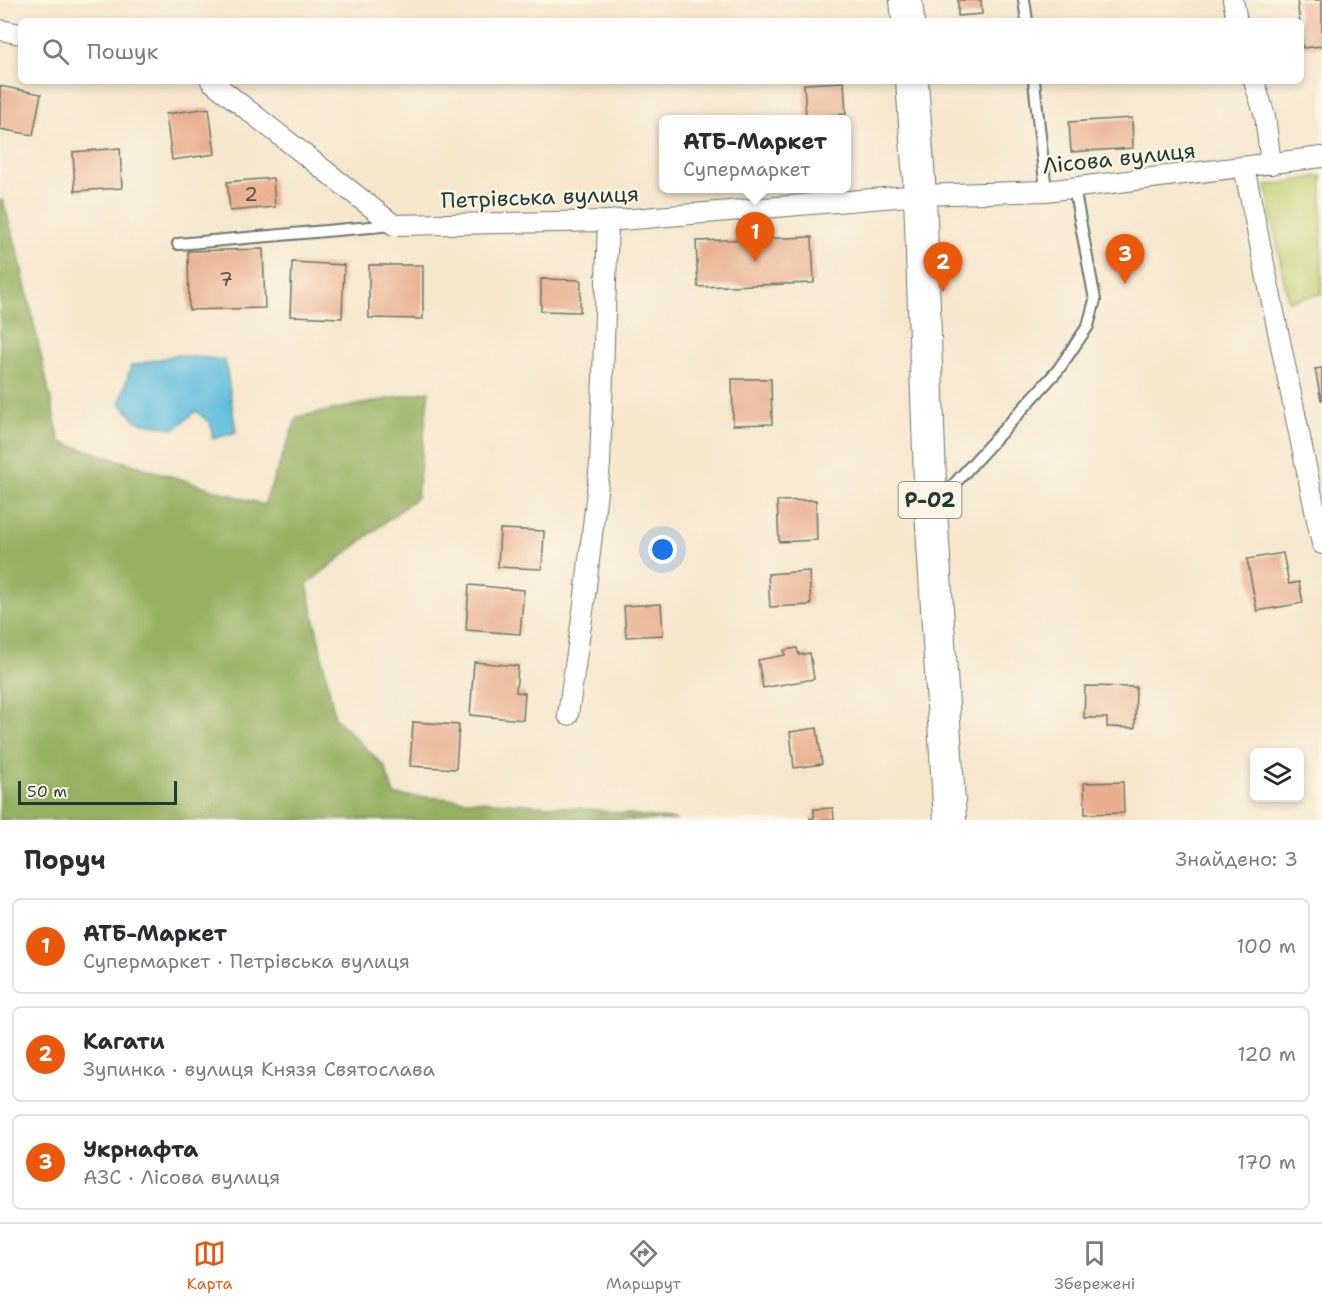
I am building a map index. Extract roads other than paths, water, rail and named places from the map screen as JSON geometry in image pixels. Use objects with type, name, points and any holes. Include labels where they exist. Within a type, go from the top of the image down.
[{"type":"main road","points":[[906,0],[908,18]]},
{"type":"main road","name":"Р-02","points":[[912,84],[919,187],[931,510],[950,820]]},
{"type":"street","points":[[1233,0],[1236,18]]},
{"type":"street","points":[[0,30],[18,33]]},
{"type":"street","points":[[215,84],[394,225]]},
{"type":"street","points":[[1255,84],[1264,117],[1270,164]]},
{"type":"street","name":"Лісова вулиця","points":[[919,187],[1046,191],[1322,157]]},
{"type":"street","points":[[1244,167],[1322,544]]},
{"type":"street","name":"Петрівська вулиця","points":[[394,225],[608,221],[919,187]]},
{"type":"street","points":[[568,715],[600,465],[608,221]]},
{"type":"lane","points":[[1024,0],[1027,18]]},
{"type":"lane","points":[[1034,84],[1046,191]]},
{"type":"lane","points":[[931,510],[1058,370],[1088,326],[1095,300],[1074,188]]},
{"type":"lane","points":[[178,244],[394,225]]},
{"type":"water","points":[[176,355],[225,360],[236,432],[213,439],[211,424],[196,411],[175,429],[136,421],[120,403],[131,366]]},
{"type":"place","name":"АТБ-Маркет","points":[[755,262]]},
{"type":"place","name":"Укрнафта","points":[[1125,284]]},
{"type":"place","name":"Кагати","points":[[943,292]]}]
